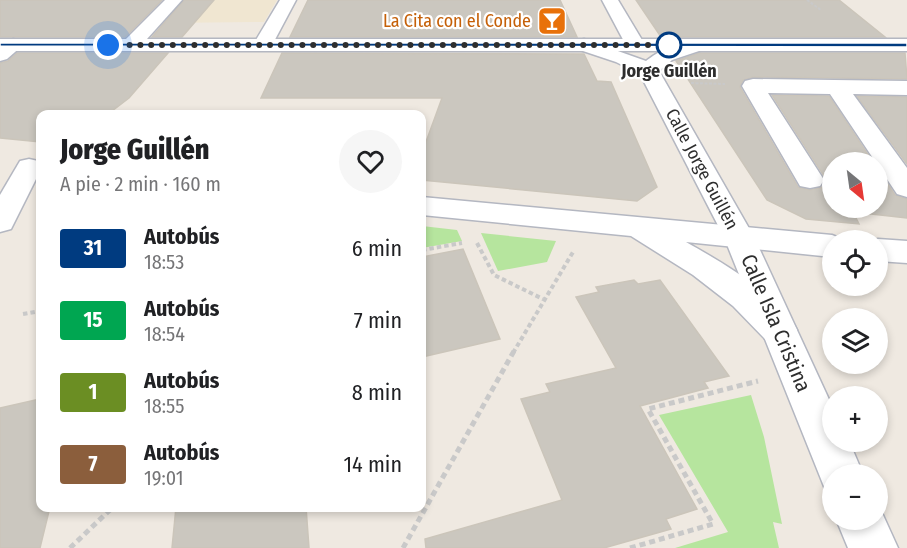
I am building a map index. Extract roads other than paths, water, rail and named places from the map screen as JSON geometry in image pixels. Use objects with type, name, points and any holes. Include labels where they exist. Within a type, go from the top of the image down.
[{"type":"street","points":[[131,45],[174,0]]},
{"type":"street","points":[[262,45],[288,0]]},
{"type":"street","points":[[610,0],[635,45]]},
{"type":"street","points":[[4,48],[131,45],[907,45]]},
{"type":"street","points":[[584,45],[623,58],[652,76],[665,56],[698,45]]},
{"type":"street","name":"Calle Jorge Guillén","points":[[652,76],[739,237]]},
{"type":"street","points":[[810,180],[753,86],[907,88]]},
{"type":"street","points":[[837,87],[907,188]]},
{"type":"street","points":[[0,164],[35,168],[0,222]]},
{"type":"street","points":[[426,206],[822,245]]},
{"type":"street","points":[[635,227],[705,267],[745,297],[779,330]]},
{"type":"street","name":"Calle Isla Cristina","points":[[739,237],[837,464]]},
{"type":"street","points":[[888,251],[907,252]]},
{"type":"street","points":[[865,530],[873,548]]},
{"type":"place","name":"La Cita con el Conde","points":[[552,21]]},
{"type":"place","name":"Jorge Guillén","points":[[669,45]]}]
